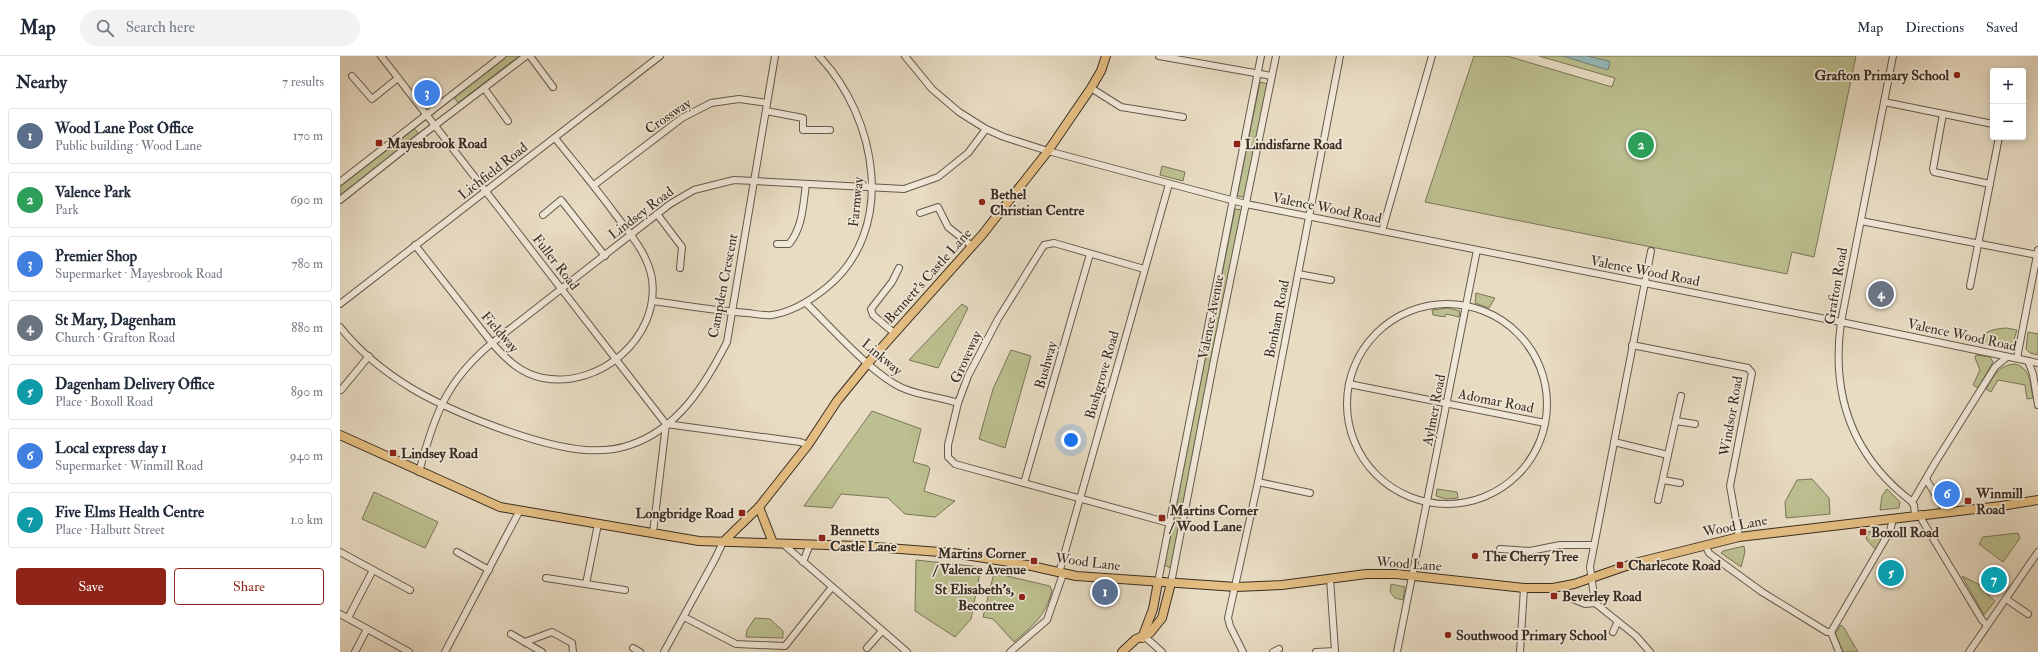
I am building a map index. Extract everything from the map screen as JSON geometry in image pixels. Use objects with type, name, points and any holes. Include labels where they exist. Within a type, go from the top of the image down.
[{"type":"main road","name":"Bennett's Castle Lane","points":[[723,542],[759,507],[808,445],[836,401],[894,333],[972,246],[1048,152],[1091,88],[1101,71],[1106,56]]},
{"type":"main road","points":[[340,436],[500,507],[598,524],[699,541],[773,543],[759,507]]},
{"type":"main road","name":"Wood Lane","points":[[773,543],[861,546],[953,553],[1027,565],[1061,574],[1236,587],[1282,585],[1366,574],[1413,575],[1524,588],[1553,588],[1591,578],[1635,563],[1740,537],[2001,506],[2038,500]]},
{"type":"main road","points":[[1128,652],[1144,636],[1145,628],[1153,609],[1158,582]]},
{"type":"main road","points":[[1122,652],[1136,639],[1150,633],[1162,618],[1171,583]]},
{"type":"street","points":[[381,56],[426,114]]},
{"type":"street","points":[[340,182],[502,56]]},
{"type":"street","points":[[340,200],[526,56]]},
{"type":"street","points":[[530,56],[553,87]]},
{"type":"street","name":"Campden Crescent","points":[[340,327],[369,356],[401,381],[441,403],[485,422],[527,436],[584,450],[615,449],[630,445],[645,438],[666,424],[691,401],[710,375],[727,342],[775,56]]},
{"type":"street","name":"Farmway","points":[[652,301],[733,312],[772,315],[806,303],[835,281],[847,269],[855,257],[867,226],[871,189],[870,159],[864,133],[847,95],[819,56]]},
{"type":"street","points":[[905,56],[932,89],[959,112],[986,129],[1004,137],[1048,152],[1246,204]]},
{"type":"street","points":[[1159,56],[1198,59],[1272,76]]},
{"type":"street","name":"Valence Avenue","points":[[1158,582],[1261,56]]},
{"type":"street","name":"Valence Avenue","points":[[1171,583],[1276,56]]},
{"type":"street","name":"Bonham Road","points":[[1243,652],[1230,626],[1228,618],[1258,482],[1340,56]]},
{"type":"street","points":[[1382,231],[1432,56]]},
{"type":"street","name":"Grafton Road","points":[[1893,56],[1841,322],[1838,348],[1838,370],[1841,392],[1848,417],[1858,440],[1870,460],[1885,478],[1911,501]]},
{"type":"street","name":"Lichfield Road","points":[[340,304],[555,138],[656,57]]},
{"type":"street","points":[[352,76],[372,99],[398,78]]},
{"type":"street","points":[[484,88],[508,121]]},
{"type":"street","points":[[1091,88],[1121,107],[1184,117]]},
{"type":"street","name":"Crossway","points":[[594,185],[682,118],[711,103],[738,99],[767,103]]},
{"type":"street","points":[[1884,102],[1990,123]]},
{"type":"street","points":[[766,111],[802,118],[803,130],[830,130]]},
{"type":"street","name":"Fuller Road","points":[[426,114],[666,424]]},
{"type":"street","points":[[1943,114],[1933,169],[1934,172],[1990,184]]},
{"type":"street","name":"Lindsey Road","points":[[419,472],[433,423],[441,403],[470,362],[492,343],[670,204],[694,190],[734,180],[871,189],[904,189],[938,177],[968,153],[986,129]]},
{"type":"street","name":"Fieldway","points":[[416,245],[492,343],[503,356],[517,368],[543,378],[561,380],[577,378],[596,372],[616,360],[638,336],[648,317],[652,301],[652,280],[648,265],[644,254],[631,235],[594,185],[555,138]]},
{"type":"street","points":[[1970,286],[1998,140]]},
{"type":"street","points":[[777,244],[789,244],[794,238],[801,223],[806,184]]},
{"type":"street","name":"Bushgrove Road","points":[[1010,652],[1047,620],[1061,574],[1079,500],[1169,184]]},
{"type":"street","points":[[543,215],[562,200],[604,256]]},
{"type":"street","name":"Valence Wood Road","points":[[1246,204],[1841,322],[2038,363]]},
{"type":"street","points":[[920,213],[938,207],[948,227],[972,246]]},
{"type":"street","points":[[657,214],[682,247],[680,268]]},
{"type":"street","points":[[1861,221],[1978,244],[2038,253],[2017,358]]},
{"type":"street","name":"Groveway","points":[[1144,269],[1054,243],[1044,245],[998,319],[968,376],[958,403],[947,452],[951,462],[1079,500],[1169,523]]},
{"type":"street","name":"Aylmer Road","points":[[1397,652],[1478,250]]},
{"type":"street","points":[[1650,652],[1636,636],[1595,603],[1590,562],[1651,252]]},
{"type":"street","name":"Bushway","points":[[1024,484],[1090,254]]},
{"type":"street","points":[[894,333],[873,315],[871,309],[892,282],[899,268]]},
{"type":"street","points":[[1298,274],[1331,280]]},
{"type":"street","name":"Linkway","points":[[806,303],[868,363],[892,383],[904,389],[958,403]]},
{"type":"street","points":[[1455,304],[1467,306],[1490,313],[1500,319],[1519,334],[1530,348],[1539,364],[1546,387],[1546,423],[1537,448],[1530,459],[1513,479],[1503,487],[1492,493],[1467,502],[1428,502],[1405,494],[1384,482],[1361,454],[1355,444],[1348,420],[1347,408],[1349,384],[1356,361],[1366,346],[1377,332],[1396,317],[1430,305],[1455,304]]},
{"type":"street","name":"Windsor Road","points":[[1632,345],[1748,368],[1752,373],[1730,486],[1740,537]]},
{"type":"street","points":[[340,390],[369,356]]},
{"type":"street","points":[[1987,625],[1982,620],[1911,501],[1914,499],[1996,367],[2008,357]]},
{"type":"street","points":[[2028,361],[2033,374],[2038,404]]},
{"type":"street","name":"Adomar Road","points":[[1349,384],[1546,423]]},
{"type":"street","points":[[1658,500],[1681,396]]},
{"type":"street","points":[[1676,421],[1695,424]]},
{"type":"street","points":[[653,533],[666,424],[808,445]]},
{"type":"street","points":[[1614,442],[1668,455]]},
{"type":"street","points":[[1926,479],[1946,512]]},
{"type":"street","points":[[1663,480],[1680,484]]},
{"type":"street","points":[[1258,482],[1310,493]]},
{"type":"street","points":[[445,652],[520,510]]},
{"type":"street","points":[[1831,632],[1890,531],[1892,523],[1891,518]]},
{"type":"street","points":[[586,584],[598,524]]},
{"type":"street","points":[[664,652],[723,542]]},
{"type":"street","points":[[782,543],[907,652]]},
{"type":"street","points":[[803,562],[810,544]]},
{"type":"street","points":[[1500,549],[1530,551],[1560,545],[1593,545]]},
{"type":"street","points":[[1705,545],[1709,553],[1762,592],[1827,632],[1831,632]]},
{"type":"street","points":[[340,552],[410,590]]},
{"type":"street","points":[[457,552],[489,570]]},
{"type":"street","points":[[1969,652],[2038,552]]},
{"type":"street","points":[[348,618],[373,570]]},
{"type":"street","points":[[546,578],[625,590]]},
{"type":"street","points":[[1316,652],[1335,651],[1330,578]]},
{"type":"street","points":[[684,617],[736,644],[786,646],[832,587]]},
{"type":"street","points":[[1520,652],[1524,588]]},
{"type":"street","points":[[1566,596],[1585,604],[1595,603]]},
{"type":"street","points":[[2006,599],[2028,614]]},
{"type":"street","points":[[340,614],[409,652]]},
{"type":"street","points":[[1612,632],[1618,623]]},
{"type":"street","points":[[355,652],[367,629]]},
{"type":"street","points":[[867,648],[882,630]]},
{"type":"street","points":[[525,642],[552,632],[572,643],[573,652]]},
{"type":"street","points":[[1831,632],[1839,652]]},
{"type":"street","points":[[510,634],[542,652]]},
{"type":"street","points":[[1144,636],[1162,652]]},
{"type":"street","points":[[632,648],[640,652]]},
{"type":"green space","points":[[506,56],[519,56],[458,103],[454,97]]},
{"type":"green space","points":[[1474,56],[1507,56],[1612,87],[1615,78],[1539,56],[1856,56],[1814,257],[1792,252],[1787,274],[1425,202]]},
{"type":"green space","points":[[1260,82],[1268,84],[1245,197],[1237,196]]},
{"type":"green space","points":[[414,128],[419,134],[340,195],[340,185]]},
{"type":"green space","points":[[1162,166],[1185,172],[1183,181],[1160,175]]},
{"type":"green space","points":[[1235,209],[1243,210],[1171,568],[1164,565]]},
{"type":"green space","points":[[1476,293],[1495,298],[1489,308],[1475,303]]},
{"type":"green space","points":[[962,304],[968,308],[938,368],[909,360]]},
{"type":"green space","points":[[1448,308],[1460,311],[1459,317],[1446,314],[1445,317],[1433,315],[1432,310]]},
{"type":"green space","points":[[2006,328],[2017,330],[2012,346],[2006,349],[1980,343],[1981,339],[1986,333]]},
{"type":"green space","points":[[2028,332],[2038,334],[2038,355],[2030,353],[2026,349]]},
{"type":"green space","points":[[1011,350],[1031,356],[1005,448],[979,439],[993,389]]},
{"type":"green space","points":[[1976,355],[1990,357],[1993,362],[1978,388],[1973,385],[1980,370],[1975,358]]},
{"type":"green space","points":[[2015,364],[2024,369],[2027,373],[2033,398],[2027,399],[2025,385],[1998,380],[1991,392],[1986,389],[2000,369],[2004,366]]},
{"type":"green space","points":[[872,411],[921,429],[913,462],[928,466],[930,469],[924,491],[955,501],[935,517],[905,514],[888,498],[841,494],[832,508],[804,506]]},
{"type":"green space","points":[[1812,479],[1829,498],[1830,514],[1786,518],[1785,502],[1797,480]]},
{"type":"green space","points":[[1437,489],[1457,492],[1458,498],[1446,499],[1436,496]]},
{"type":"green space","points":[[1887,489],[1900,502],[1899,508],[1880,510],[1882,496]]},
{"type":"green space","points":[[374,492],[438,522],[425,548],[362,519]]},
{"type":"green space","points":[[1886,531],[1876,550],[1867,540],[1865,532]]},
{"type":"green space","points":[[2018,533],[2020,538],[2003,562],[1979,544],[1983,537]]},
{"type":"green space","points":[[1744,546],[1745,552],[1741,567],[1721,553],[1723,551]]},
{"type":"green space","points":[[916,560],[981,567],[971,619],[955,637],[915,611]]},
{"type":"green space","points":[[994,573],[1050,586],[1052,591],[1046,608],[1038,620],[1014,642],[993,619],[983,617]]},
{"type":"green space","points":[[1962,576],[1982,586],[1988,595],[1995,601],[1984,615]]},
{"type":"green space","points":[[1391,584],[1405,587],[1403,600],[1395,598],[1390,592]]},
{"type":"green space","points":[[755,618],[770,619],[783,631],[783,638],[746,637],[747,630]]},
{"type":"green space","points":[[1841,625],[1858,652],[1843,652],[1835,634]]},
{"type":"water","points":[[1563,56],[1587,56],[1609,61],[1610,63],[1608,70]]},
{"type":"place","name":"Grafton Primary School","points":[[1957,75]]},
{"type":"place","name":"Premier Shop","points":[[427,93]]},
{"type":"place","name":"Mayesbrook Road","points":[[379,143]]},
{"type":"place","name":"Lindisfarne Road","points":[[1237,144]]},
{"type":"place","name":"Valence Park","points":[[1641,145]]},
{"type":"place","name":"Bethel Christian Centre","points":[[982,202]]},
{"type":"place","name":"St Mary, Dagenham","points":[[1881,294]]},
{"type":"place","name":"Lindsey Road","points":[[393,453]]},
{"type":"place","name":"Local express day 1","points":[[1947,494]]},
{"type":"place","name":"Winmill Road","points":[[1968,501]]},
{"type":"place","name":"Longbridge Road","points":[[742,513]]},
{"type":"place","name":"Martins Corner / Wood Lane","points":[[1162,518]]},
{"type":"place","name":"Boxoll Road","points":[[1863,532]]},
{"type":"place","name":"Bennetts Castle Lane","points":[[822,538]]},
{"type":"place","name":"The Cherry Tree","points":[[1475,556]]},
{"type":"place","name":"Martins Corner / Valence Avenue","points":[[1034,561]]},
{"type":"place","name":"Charlecote Road","points":[[1620,565]]},
{"type":"place","name":"Dagenham Delivery Office","points":[[1891,573]]},
{"type":"place","name":"Five Elms Health Centre","points":[[1994,580]]},
{"type":"place","name":"Wood Lane Post Office","points":[[1105,592]]},
{"type":"place","name":"Beverley Road","points":[[1554,596]]},
{"type":"place","name":"St Elisabeth's, Becontree","points":[[1022,597]]},
{"type":"place","name":"Southwood Primary School","points":[[1448,635]]}]
